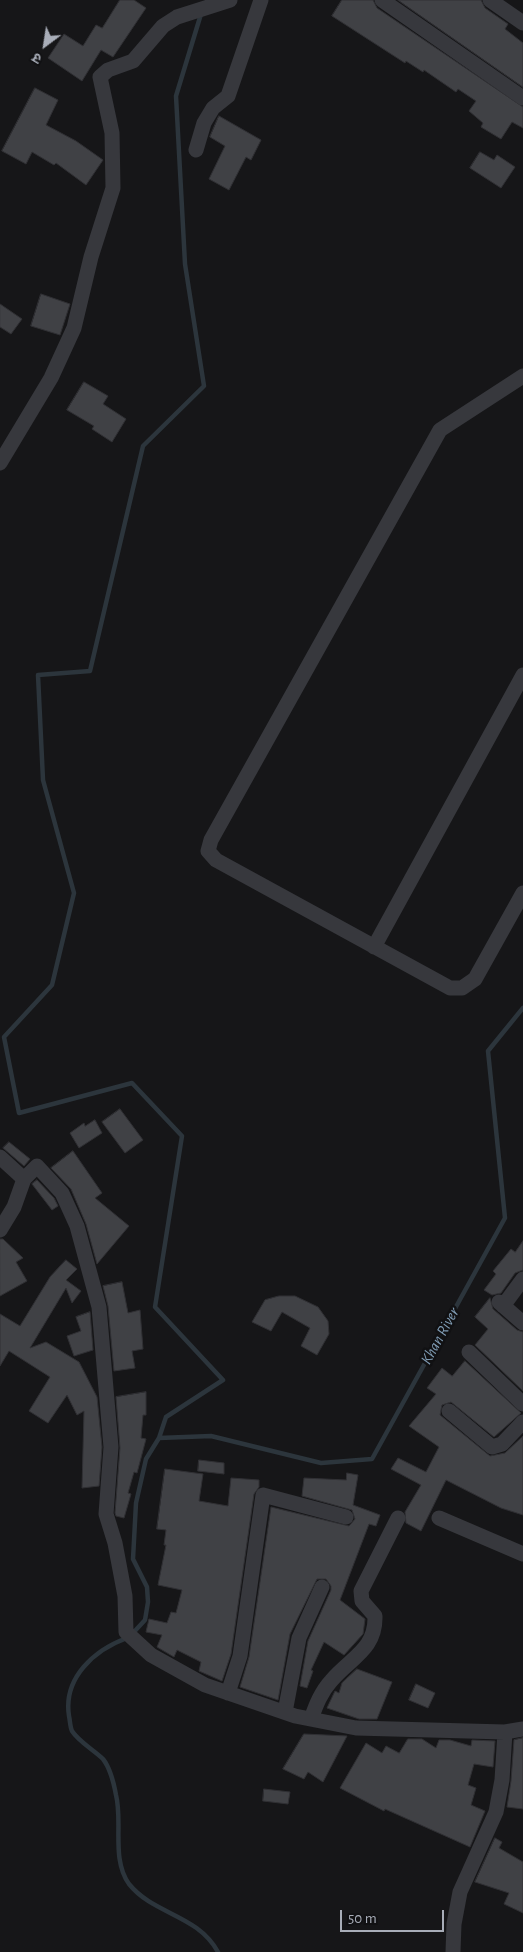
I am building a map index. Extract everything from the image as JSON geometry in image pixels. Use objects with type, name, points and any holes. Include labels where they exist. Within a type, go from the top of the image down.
[{"type":"street","points":[[0,463],[51,378],[74,328],[91,257],[113,188],[112,133],[100,77],[108,70],[133,61],[163,26],[177,17],[230,0]]},
{"type":"street","points":[[196,150],[204,123],[213,108],[228,96],[261,0]]},
{"type":"street","points":[[382,0],[523,98]]},
{"type":"street","points":[[490,0],[523,23]]},
{"type":"street","points":[[523,376],[440,430],[211,840],[208,851],[216,860],[450,988],[462,988],[475,979],[523,894]]},
{"type":"street","points":[[374,947],[523,675]]},
{"type":"street","points":[[0,1157],[24,1179]]},
{"type":"street","points":[[0,1230],[14,1207],[24,1179],[37,1166],[62,1193],[77,1226],[99,1307],[111,1447],[106,1514],[115,1543],[130,1635],[152,1655],[206,1685],[310,1719],[356,1728],[505,1732],[523,1729]]},
{"type":"street","points":[[523,1279],[501,1304],[523,1323]]},
{"type":"street","points":[[469,1352],[523,1404]]},
{"type":"street","points":[[449,1411],[492,1447],[502,1444],[523,1422]]},
{"type":"street","points":[[228,1693],[240,1656],[263,1495],[346,1517]]},
{"type":"street","points":[[310,1719],[320,1696],[331,1680],[362,1653],[372,1635],[375,1628],[375,1616],[362,1601],[361,1591],[398,1518]]},
{"type":"street","points":[[439,1518],[523,1554]]},
{"type":"street","points":[[285,1712],[299,1638],[322,1587]]},
{"type":"street","points":[[453,1952],[454,1924],[460,1892],[496,1812],[502,1780],[505,1732]]},
{"type":"building","points":[[120,0],[134,0],[146,8],[113,57],[101,50],[82,81],[48,58],[64,34],[83,46],[96,25],[102,28]]},
{"type":"building","points":[[342,0],[373,0],[377,8],[523,107],[523,128],[512,122],[501,139],[481,127],[483,123],[469,111],[476,101],[458,89],[456,92],[424,70],[423,72],[406,61],[405,63],[332,16]]},
{"type":"building","points":[[398,0],[481,0],[485,8],[508,24],[505,29],[523,43],[523,87]]},
{"type":"building","points":[[35,88],[58,100],[46,125],[76,141],[103,160],[86,185],[56,163],[54,165],[32,152],[26,164],[2,151]]},
{"type":"building","points":[[219,116],[261,140],[251,160],[246,157],[229,190],[209,179],[225,146],[210,137]]},
{"type":"building","points":[[480,152],[494,160],[497,155],[515,167],[501,188],[470,168]]},
{"type":"building","points":[[41,294],[70,304],[60,335],[31,326]]},
{"type":"building","points":[[0,304],[22,319],[11,334],[0,327]]},
{"type":"building","points":[[84,382],[108,396],[103,404],[126,419],[112,442],[92,429],[94,426],[67,410]]},
{"type":"building","points":[[120,1109],[143,1140],[125,1153],[102,1122]]},
{"type":"building","points":[[95,1120],[102,1133],[79,1148],[70,1133],[84,1123],[85,1126]]},
{"type":"building","points":[[9,1142],[30,1159],[24,1166],[3,1148]]},
{"type":"building","points":[[73,1151],[102,1193],[95,1198],[129,1226],[97,1264],[86,1224],[71,1189],[51,1168]]},
{"type":"building","points":[[37,1180],[54,1198],[58,1206],[52,1210],[32,1184]]},
{"type":"building","points":[[0,1239],[3,1239],[23,1258],[16,1262],[27,1281],[0,1296]]},
{"type":"building","points":[[523,1241],[523,1270],[515,1273],[501,1293],[492,1295],[484,1290],[496,1274],[493,1271],[511,1249],[515,1252]]},
{"type":"building","points":[[66,1260],[77,1269],[66,1280],[81,1291],[72,1303],[66,1288],[30,1348],[46,1342],[79,1362],[97,1397],[102,1447],[99,1486],[82,1488],[84,1411],[77,1415],[67,1395],[48,1423],[29,1411],[50,1377],[9,1351],[0,1366],[0,1314],[20,1326],[50,1277]]},
{"type":"building","points":[[122,1282],[128,1313],[140,1310],[143,1349],[132,1351],[135,1368],[114,1371],[108,1306],[103,1286]]},
{"type":"building","points":[[279,1296],[295,1296],[318,1307],[328,1321],[329,1334],[317,1355],[301,1346],[310,1328],[282,1312],[271,1331],[252,1322],[265,1300]]},
{"type":"building","points":[[490,1298],[493,1309],[517,1330],[523,1332],[523,1391],[475,1345],[488,1329],[475,1317]]},
{"type":"building","points":[[90,1312],[93,1350],[74,1356],[67,1336],[81,1331],[76,1317]]},
{"type":"building","points":[[465,1361],[521,1413],[494,1437],[451,1402],[442,1405],[440,1415],[490,1456],[505,1453],[523,1436],[523,1515],[501,1508],[446,1480],[421,1531],[406,1523],[405,1512],[421,1485],[391,1469],[398,1458],[426,1472],[439,1447],[409,1426],[436,1394],[427,1388],[442,1368],[452,1376]]},
{"type":"building","points":[[146,1392],[146,1415],[143,1415],[141,1438],[146,1439],[137,1473],[134,1472],[128,1493],[131,1494],[124,1518],[116,1516],[115,1513],[120,1448],[116,1397]]},
{"type":"building","points":[[199,1460],[224,1463],[224,1474],[198,1471]]},
{"type":"building","points":[[165,1469],[203,1474],[199,1501],[228,1506],[231,1478],[259,1480],[259,1487],[254,1494],[231,1654],[222,1681],[199,1671],[201,1662],[177,1650],[174,1657],[157,1647],[162,1635],[146,1632],[149,1619],[167,1623],[171,1612],[176,1613],[182,1590],[158,1585],[166,1545],[164,1545],[166,1530],[157,1529]]},
{"type":"building","points":[[347,1473],[358,1475],[353,1505],[380,1515],[376,1526],[369,1524],[340,1600],[365,1619],[363,1634],[344,1655],[324,1642],[311,1670],[313,1671],[307,1688],[300,1686],[308,1641],[331,1590],[331,1586],[326,1579],[317,1579],[290,1634],[278,1700],[240,1687],[249,1657],[271,1507],[349,1526],[355,1519],[352,1510],[302,1496],[304,1478],[346,1480]]},
{"type":"building","points":[[357,1669],[392,1682],[377,1719],[359,1719],[327,1708],[335,1691],[339,1693],[342,1683]]},
{"type":"building","points":[[416,1684],[435,1693],[428,1708],[409,1700]]},
{"type":"building","points":[[304,1734],[347,1736],[323,1782],[308,1772],[304,1779],[283,1769]]},
{"type":"building","points":[[523,1738],[523,1809],[507,1807],[514,1740]]},
{"type":"building","points":[[408,1739],[422,1739],[436,1748],[439,1740],[450,1740],[471,1746],[472,1740],[495,1741],[493,1767],[474,1764],[468,1785],[476,1788],[471,1805],[485,1811],[470,1847],[385,1809],[384,1811],[340,1788],[366,1743],[382,1753],[386,1746],[399,1753]]},
{"type":"building","points":[[264,1789],[290,1792],[288,1804],[263,1801]]},
{"type":"building","points":[[495,1838],[502,1842],[499,1848],[523,1862],[523,1913],[504,1904],[509,1893],[475,1882]]},
{"type":"waterway","points":[[133,1633],[145,1620],[148,1602],[147,1587],[133,1559],[136,1503],[146,1459],[159,1438],[166,1417],[223,1380],[155,1307],[182,1136],[132,1083],[19,1113],[4,1037],[52,985],[74,893],[43,780],[38,675],[90,671],[143,446],[204,386],[185,264],[176,96],[201,14]]},
{"type":"waterway","name":"Khan River","points":[[159,1438],[211,1436],[321,1463],[372,1459],[505,1218],[488,1051],[523,1008]]},
{"type":"waterway","points":[[127,1638],[103,1650],[83,1667],[76,1678],[68,1702],[71,1729],[79,1739],[103,1759],[110,1771],[118,1806],[120,1863],[129,1884],[150,1902],[199,1930],[209,1939],[218,1952]]}]
